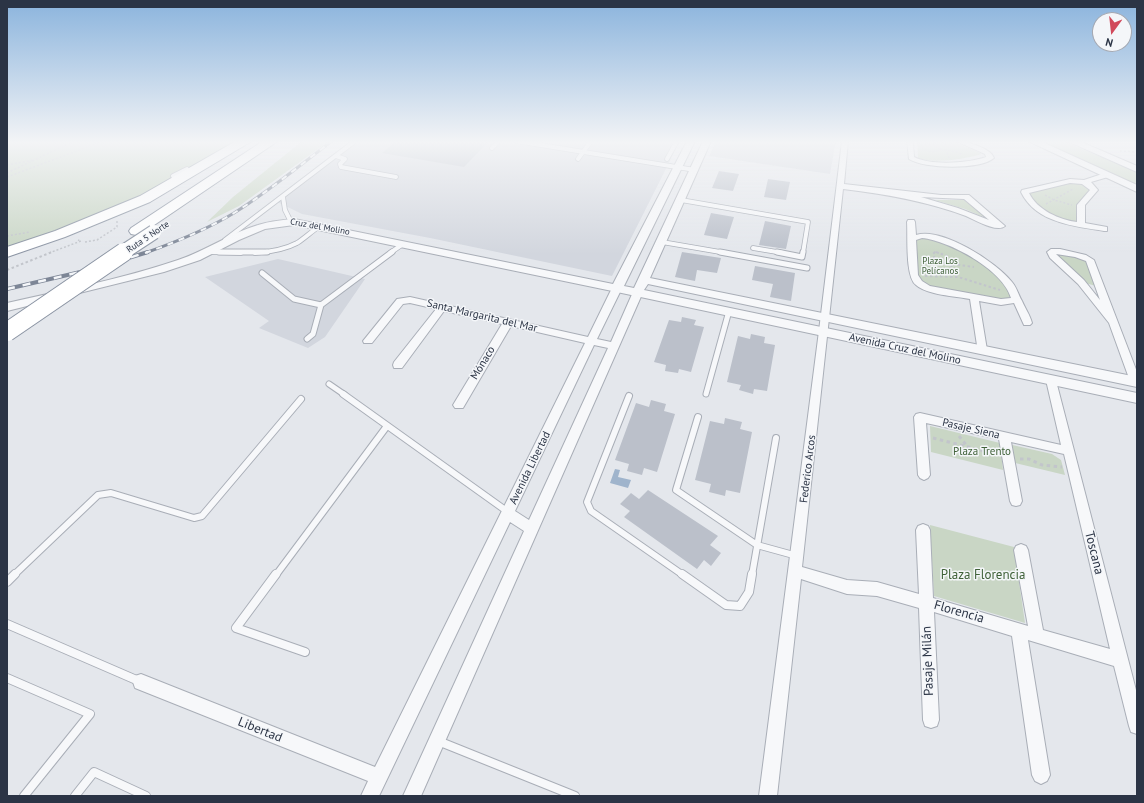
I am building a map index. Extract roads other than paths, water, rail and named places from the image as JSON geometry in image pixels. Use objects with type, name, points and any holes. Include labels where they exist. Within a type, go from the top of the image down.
[{"type":"highway","points":[[7,252],[60,234],[133,204],[183,178]]},
{"type":"highway","name":"Ruta 5 Norte","points":[[7,317],[136,231],[221,178]]},
{"type":"highway","name":"Ruta 5 Norte","points":[[7,332],[154,232],[229,178]]},
{"type":"street","name":"Avenida Libertad","points":[[370,796],[617,288],[672,178]]},
{"type":"street","points":[[412,796],[638,292],[691,178]]},
{"type":"street","name":"Federico Arcos","points":[[768,796],[797,564],[841,178]]},
{"type":"street","points":[[1085,182],[1095,178]]},
{"type":"street","points":[[1113,178],[1136,188]]},
{"type":"street","points":[[1081,225],[1081,204],[1094,190],[1091,185],[1085,182],[1070,181],[1026,192],[1029,201],[1060,221],[1081,225],[1104,229]]},
{"type":"street","points":[[840,186],[941,197],[966,197],[1001,226],[996,226],[962,211],[929,201],[886,192]]},
{"type":"street","name":"Cruz del Molino","points":[[7,307],[164,268],[196,258],[251,229],[275,223],[291,222],[320,226],[617,288]]},
{"type":"street","points":[[911,222],[914,275],[918,283],[927,288],[1001,302],[1009,302],[1016,297]]},
{"type":"street","points":[[912,239],[917,236],[925,235],[939,238],[976,257],[994,269],[1008,282],[1025,313],[1027,323]]},
{"type":"street","points":[[1112,321],[1081,282],[1053,256],[1051,252],[1057,251],[1089,258],[1136,382]]},
{"type":"street","name":"Avenida Cruz del Molino","points":[[644,280],[1136,382]]},
{"type":"street","name":"Avenida Cruz del Molino","points":[[617,288],[1137,398]]},
{"type":"street","points":[[974,297],[982,350]]},
{"type":"street","name":"Santa Margarita del Mar","points":[[368,340],[400,301],[410,300],[614,346]]},
{"type":"street","name":"Avenida Cruz del Molino","points":[[673,300],[740,300]]},
{"type":"street","points":[[398,366],[442,307]]},
{"type":"street","name":"Mónaco","points":[[459,405],[508,322]]},
{"type":"street","name":"Toscana","points":[[1051,380],[1137,726]]},
{"type":"street","name":"Pasaje Siena","points":[[924,474],[920,416],[1069,452]]},
{"type":"street","points":[[1004,436],[1016,501]]},
{"type":"street","points":[[508,513],[531,529]]},
{"type":"street","name":"Pasaje Milán","points":[[923,530],[931,720]]},
{"type":"street","points":[[1022,550],[1037,635]]},
{"type":"street","name":"Florencia","points":[[797,564],[847,587],[877,589],[1120,660]]},
{"type":"street","points":[[1019,630],[1041,775]]},
{"type":"street","name":"Libertad","points":[[141,682],[379,777]]},
{"type":"lane","points":[[209,252],[307,178]]},
{"type":"lane","points":[[283,197],[285,214],[291,222]]},
{"type":"lane","points":[[681,200],[808,222],[802,257],[753,248]]},
{"type":"lane","points":[[209,252],[269,252],[288,247],[298,242],[320,226]]},
{"type":"lane","points":[[662,242],[807,268]]},
{"type":"lane","points":[[307,339],[313,334],[321,305],[403,244]]},
{"type":"lane","points":[[262,273],[294,299],[321,305]]},
{"type":"lane","points":[[706,394],[729,311]]},
{"type":"lane","points":[[329,384],[508,513]]},
{"type":"lane","points":[[629,396],[587,502],[591,511],[726,605],[740,606],[749,592],[776,438]]},
{"type":"lane","points":[[7,582],[93,498],[102,493],[111,492],[194,518],[202,516],[301,399]]},
{"type":"lane","points":[[698,417],[676,490],[757,546],[797,564]]},
{"type":"lane","points":[[305,652],[236,628],[387,426]]},
{"type":"lane","points":[[7,624],[141,682]]},
{"type":"lane","points":[[7,678],[90,714],[24,796]]},
{"type":"lane","points":[[437,741],[576,796]]},
{"type":"lane","points":[[75,796],[94,772],[146,796]]},
{"type":"water","points":[[615,469],[620,470],[618,477],[631,480],[628,488],[610,483]]},
{"type":"railway","points":[[146,253],[213,225],[247,205],[283,178]]},
{"type":"railway","points":[[7,289],[89,270],[146,253]]},
{"type":"park label","name":"Plaza Los Pelícanos","points":[[940,266]]},
{"type":"park label","name":"Plaza Trento","points":[[982,452]]},
{"type":"park label","name":"Plaza Florencia","points":[[983,575]]}]
